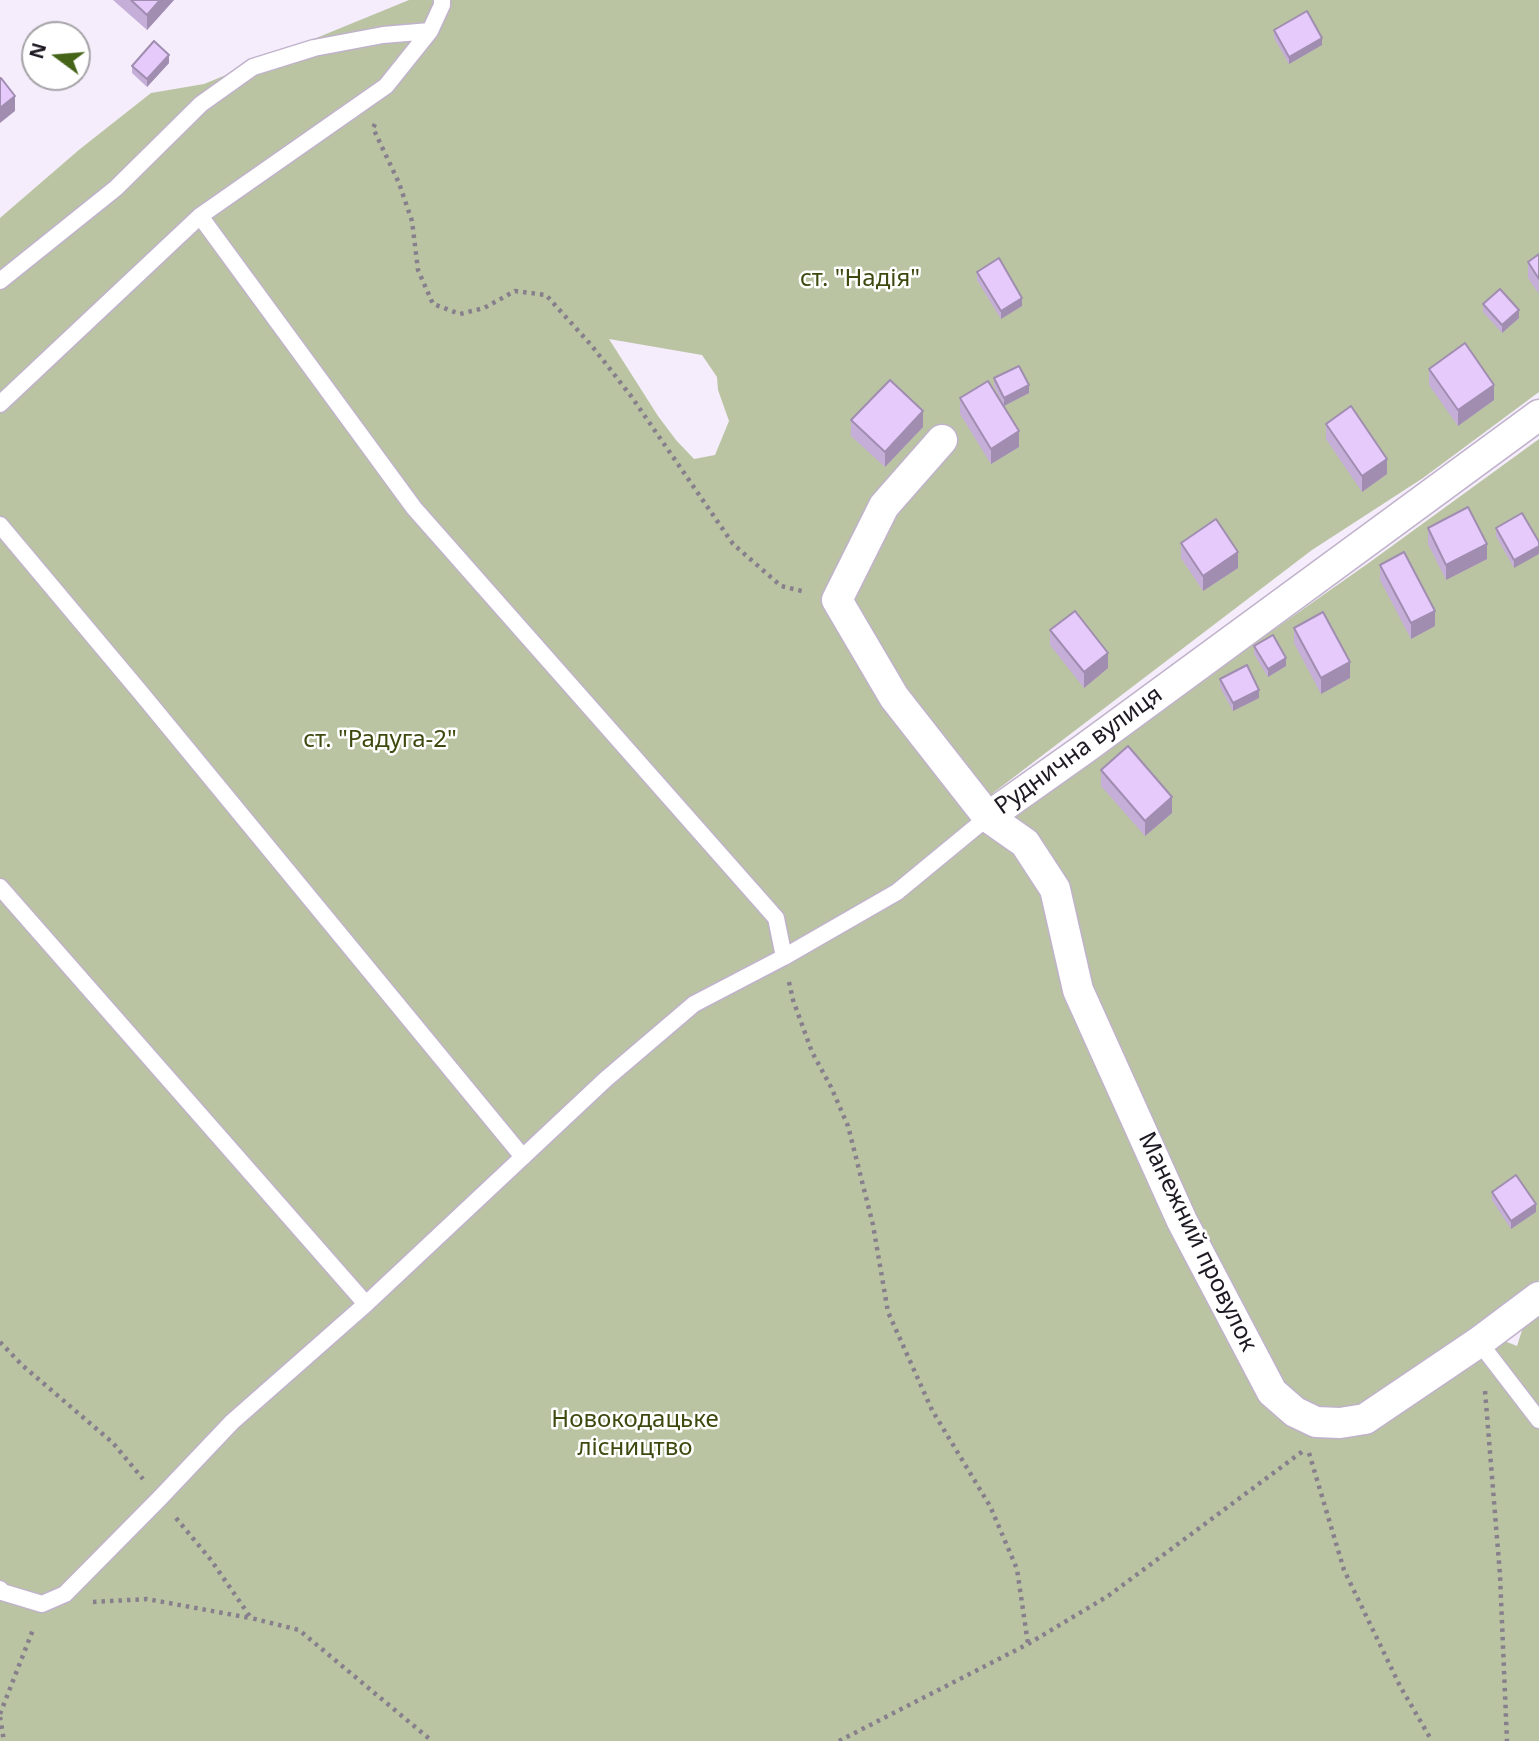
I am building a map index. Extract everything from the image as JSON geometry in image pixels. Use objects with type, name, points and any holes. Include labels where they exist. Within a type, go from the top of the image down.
[{"type":"street","name":"Руднична вулиця","points":[[837,600],[894,697],[988,817],[1539,415]]},
{"type":"street","points":[[837,600],[884,506],[942,440]]},
{"type":"street","name":"Манежний провулок","points":[[988,817],[1025,844],[1055,889],[1078,990],[1182,1221],[1272,1392],[1295,1412],[1316,1422],[1340,1423],[1365,1419],[1479,1342],[1539,1297]]},
{"type":"lane","points":[[0,404],[200,216],[386,86],[430,31],[442,0]]},
{"type":"lane","points":[[0,281],[116,188],[201,104],[253,67],[314,48],[383,35],[430,31]]},
{"type":"lane","points":[[200,216],[414,508],[776,918],[784,957]]},
{"type":"lane","points":[[0,525],[523,1157]]},
{"type":"lane","points":[[0,1589],[2,1592],[42,1604],[65,1594],[232,1422],[366,1304],[606,1079],[694,1004],[784,957],[897,892],[988,817]]},
{"type":"lane","points":[[0,887],[366,1304]]},
{"type":"lane","points":[[1479,1342],[1539,1420]]},
{"type":"path","points":[[386,86],[373,128],[399,183],[412,222],[418,270],[433,304],[460,314],[484,308],[515,291],[546,295],[592,346],[631,396],[733,544],[781,586],[837,600]]},
{"type":"path","points":[[784,957],[793,1000],[812,1052],[848,1126],[873,1225],[888,1312],[932,1410],[990,1506],[1017,1569],[1028,1644]]},
{"type":"path","points":[[0,1342],[22,1365],[113,1443],[211,1560],[251,1618]]},
{"type":"path","points":[[1479,1342],[1500,1575],[1507,1741]]},
{"type":"path","points":[[839,1741],[1028,1644],[1108,1596],[1307,1448],[1344,1570],[1400,1686],[1432,1741]]},
{"type":"path","points":[[4,1741],[0,1716],[42,1604],[147,1599],[251,1618],[299,1630],[432,1741]]},
{"type":"green space","points":[[409,0],[1539,0],[1539,392],[1423,478],[1312,550],[993,793],[1007,813],[1096,755],[1539,439],[1539,1280],[1474,1329],[1517,1346],[1526,1318],[1539,1308],[1539,1741],[0,1741],[0,218],[80,149],[151,93],[204,84]],"holes":[[[609,339],[702,355],[717,377],[718,390],[729,421],[715,455],[694,459],[658,416]]]},
{"type":"building","points":[[131,0],[160,0],[147,15]]},
{"type":"building","points":[[1307,11],[1322,38],[1289,57],[1274,30]]},
{"type":"building","points":[[154,41],[169,55],[147,79],[132,66]]},
{"type":"building","points":[[0,78],[15,96],[0,108]]},
{"type":"building","points":[[1539,254],[1539,279],[1528,262]]},
{"type":"building","points":[[999,258],[1022,298],[1001,311],[977,272]]},
{"type":"building","points":[[1500,289],[1519,310],[1502,325],[1483,304]]},
{"type":"building","points":[[1465,343],[1494,385],[1458,410],[1429,369]]},
{"type":"building","points":[[1019,366],[1029,385],[1004,398],[994,378]]},
{"type":"building","points":[[890,380],[923,411],[885,452],[851,420]]},
{"type":"building","points":[[988,381],[1019,431],[991,449],[960,398]]},
{"type":"building","points":[[1351,406],[1387,459],[1362,476],[1326,424]]},
{"type":"building","points":[[1468,507],[1487,544],[1446,565],[1428,528]]},
{"type":"building","points":[[1522,513],[1539,546],[1514,560],[1496,528]]},
{"type":"building","points":[[1216,519],[1238,552],[1203,576],[1181,543]]},
{"type":"building","points":[[1404,552],[1435,611],[1411,623],[1380,565]]},
{"type":"building","points":[[1075,611],[1108,653],[1084,672],[1050,630]]},
{"type":"building","points":[[1323,612],[1350,662],[1321,678],[1294,628]]},
{"type":"building","points":[[1273,635],[1286,658],[1268,669],[1254,646]]},
{"type":"building","points":[[1247,665],[1259,690],[1233,703],[1220,679]]},
{"type":"building","points":[[1128,746],[1172,797],[1145,821],[1101,770]]},
{"type":"building","points":[[1516,1175],[1536,1204],[1511,1221],[1492,1192]]},
{"type":"park label","name":"ст. \"Надія\"","points":[[860,279]]},
{"type":"park label","name":"ст. \"Радуга-2\"","points":[[380,740]]},
{"type":"park label","name":"Новокодацьке лісництво","points":[[635,1434]]}]
